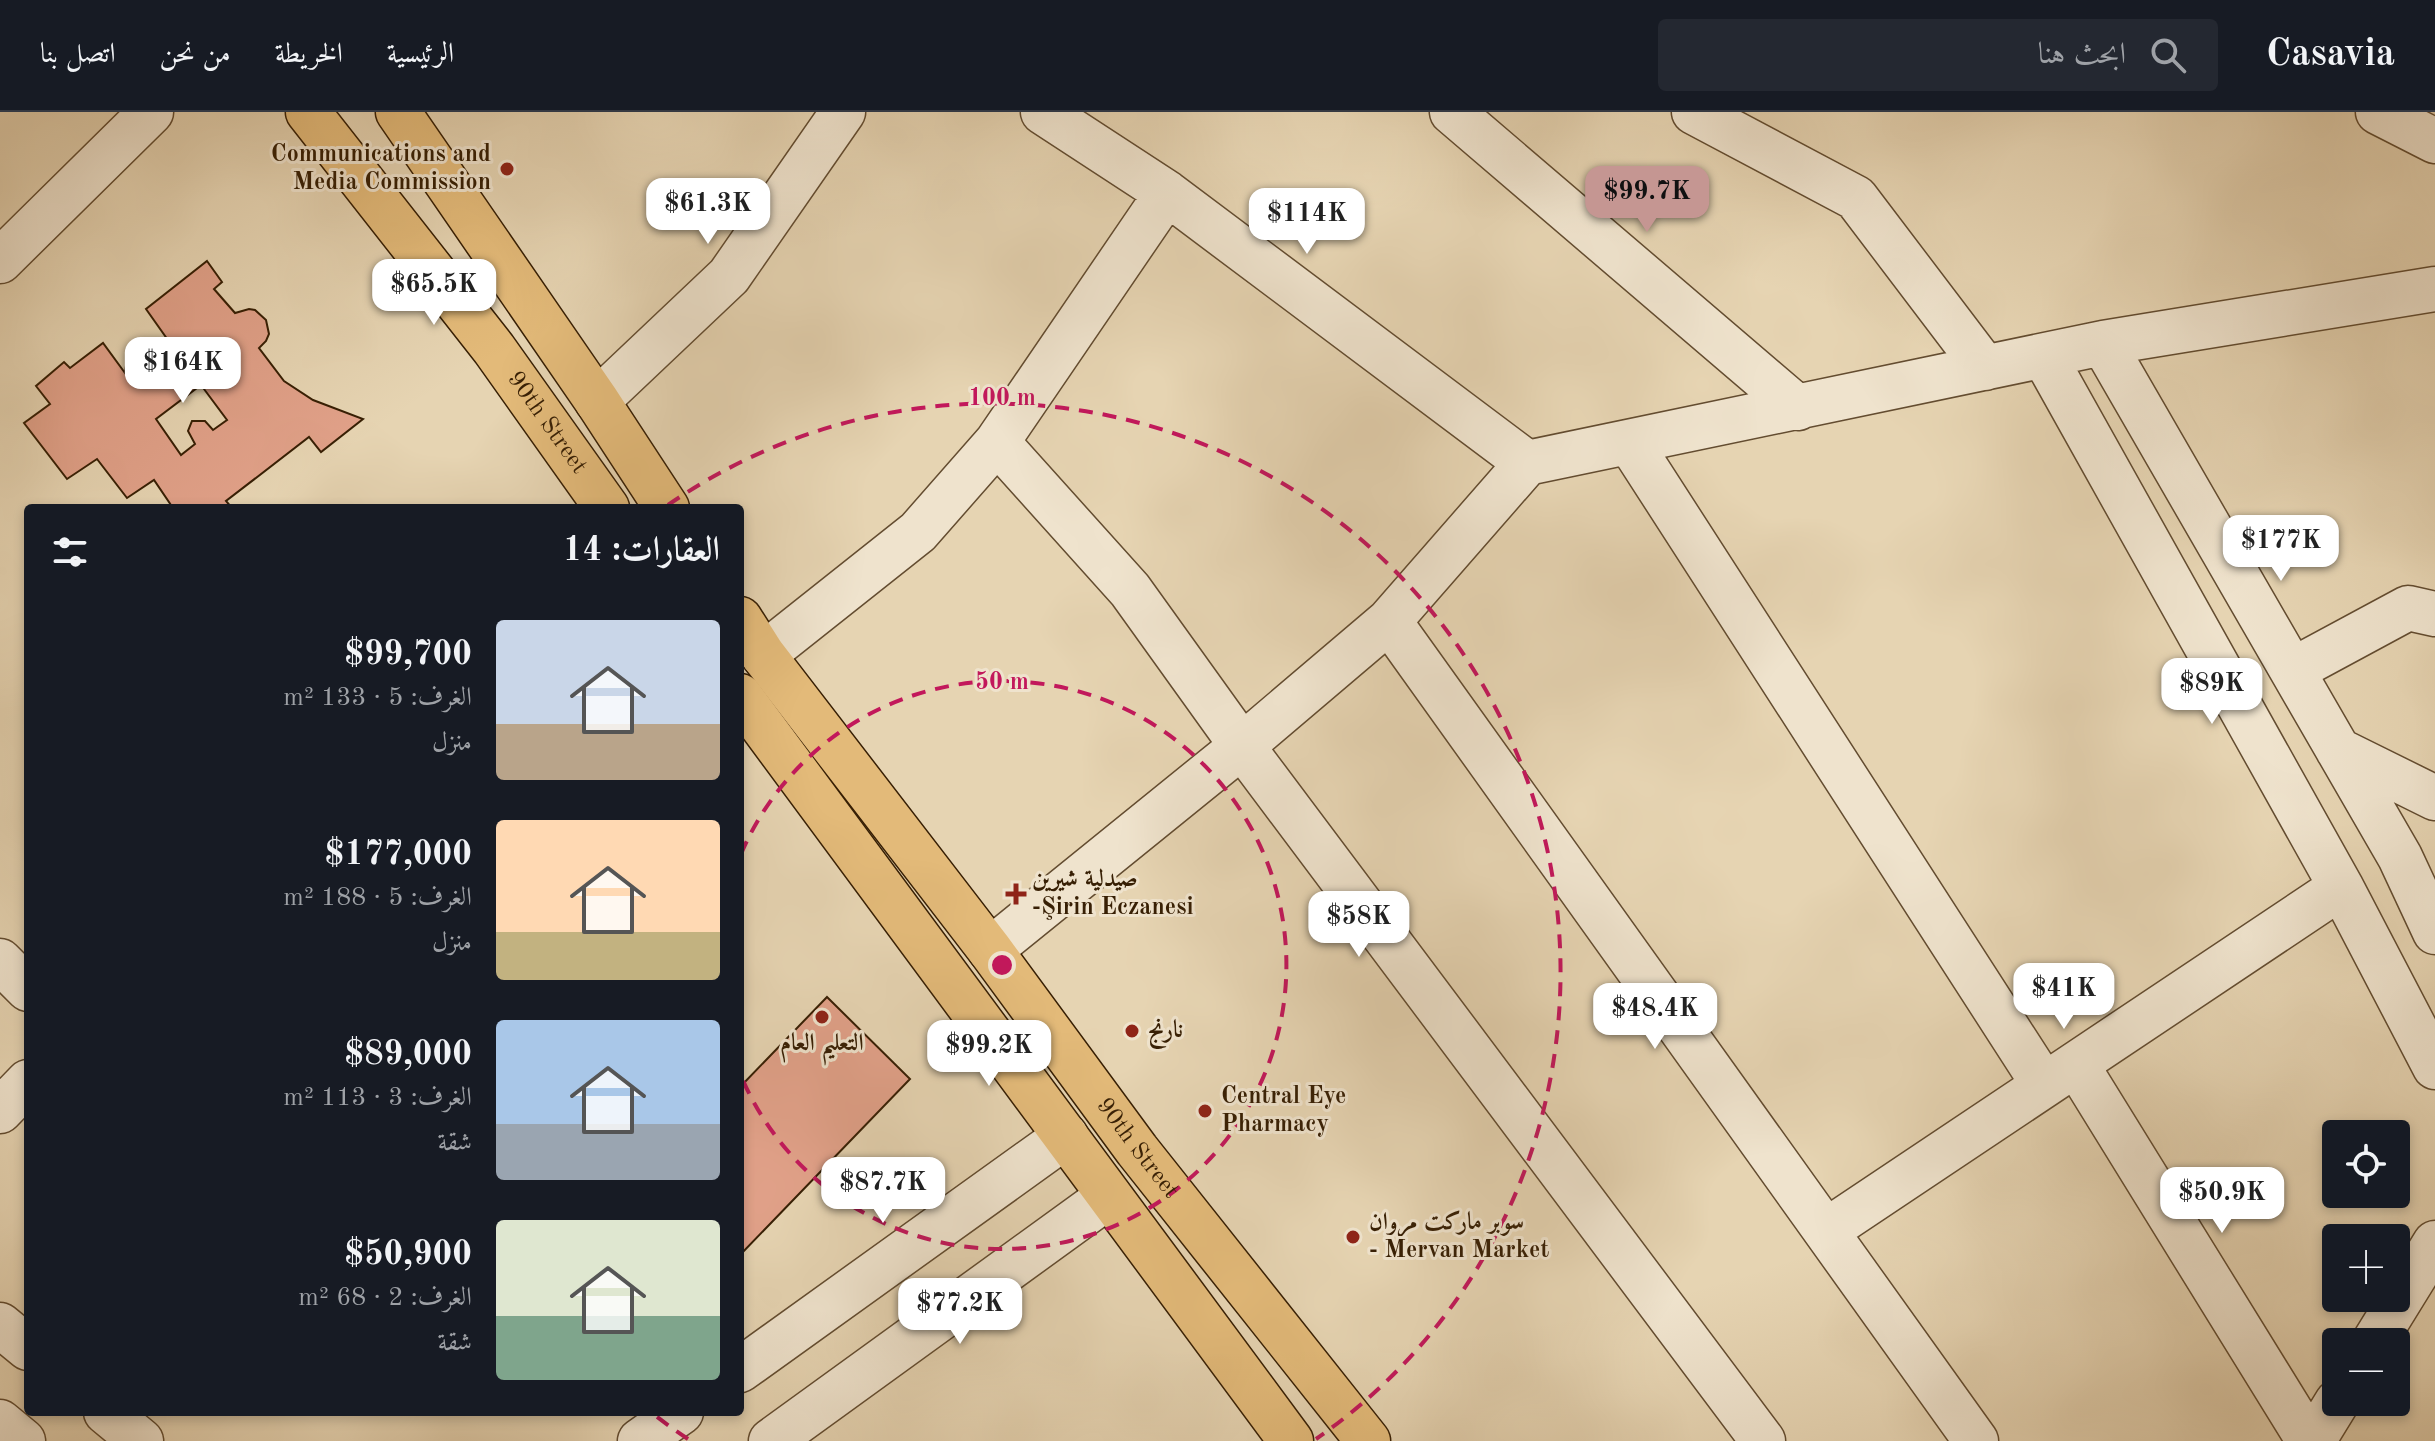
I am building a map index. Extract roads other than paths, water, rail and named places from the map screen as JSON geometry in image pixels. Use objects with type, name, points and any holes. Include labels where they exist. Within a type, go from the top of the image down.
[{"type":"main road","name":"90th Street","points":[[308,112],[494,349],[604,504]]},
{"type":"main road","points":[[398,112],[664,504]]},
{"type":"main road","name":"90th Street","points":[[744,625],[763,655],[990,950],[1137,1150],[1368,1441]]},
{"type":"main road","name":"90th Street","points":[[744,701],[1291,1441]]},
{"type":"street","points":[[0,261],[151,112]]},
{"type":"street","points":[[597,401],[729,276],[843,112]]},
{"type":"street","points":[[1043,112],[1167,193],[1527,463]]},
{"type":"street","points":[[1452,112],[1798,408]]},
{"type":"street","points":[[1694,112],[1856,198],[1985,368]]},
{"type":"street","points":[[2378,112],[2435,141]]},
{"type":"street","points":[[763,655],[918,532],[997,442],[1167,193]]},
{"type":"street","points":[[990,950],[1242,746],[1389,621],[1527,463],[2103,343],[2435,289]]},
{"type":"street","points":[[2103,343],[2400,857],[2435,932]]},
{"type":"street","points":[[2044,356],[2341,887],[2435,1067]]},
{"type":"street","points":[[997,442],[1130,590],[1242,746],[1763,1441]]},
{"type":"street","points":[[1630,443],[2311,1441],[2328,1416]]},
{"type":"street","points":[[2293,670],[2408,608],[2435,614]]},
{"type":"street","points":[[1389,621],[1976,1441]]},
{"type":"street","points":[[2338,750],[2435,798]]},
{"type":"street","points":[[1826,1231],[2341,887]]},
{"type":"street","points":[[0,961],[24,985]]},
{"type":"street","points":[[0,1111],[24,1086]]},
{"type":"street","points":[[744,1367],[1066,1136]]},
{"type":"street","points":[[771,1441],[1109,1196]]},
{"type":"street","points":[[2385,1328],[2430,1268]]},
{"type":"street","points":[[0,1325],[24,1345]]},
{"type":"street","points":[[111,1416],[141,1441]]},
{"type":"street","points":[[640,1441],[675,1416]]},
{"type":"street","points":[[0,1422],[23,1441]]},
{"type":"place","name":"Communications and Media Commission","points":[[507,169]]},
{"type":"place","name":"صيدلية شيرين -Şirin Eczanesi","points":[[1016,894]]},
{"type":"place","name":"التعليم العام","points":[[822,1017]]},
{"type":"place","name":"نارنج","points":[[1132,1031]]},
{"type":"place","name":"Central Eye Pharmacy","points":[[1205,1111]]},
{"type":"place","name":"سوبر ماركت مروان - Mervan Market","points":[[1353,1237]]}]
